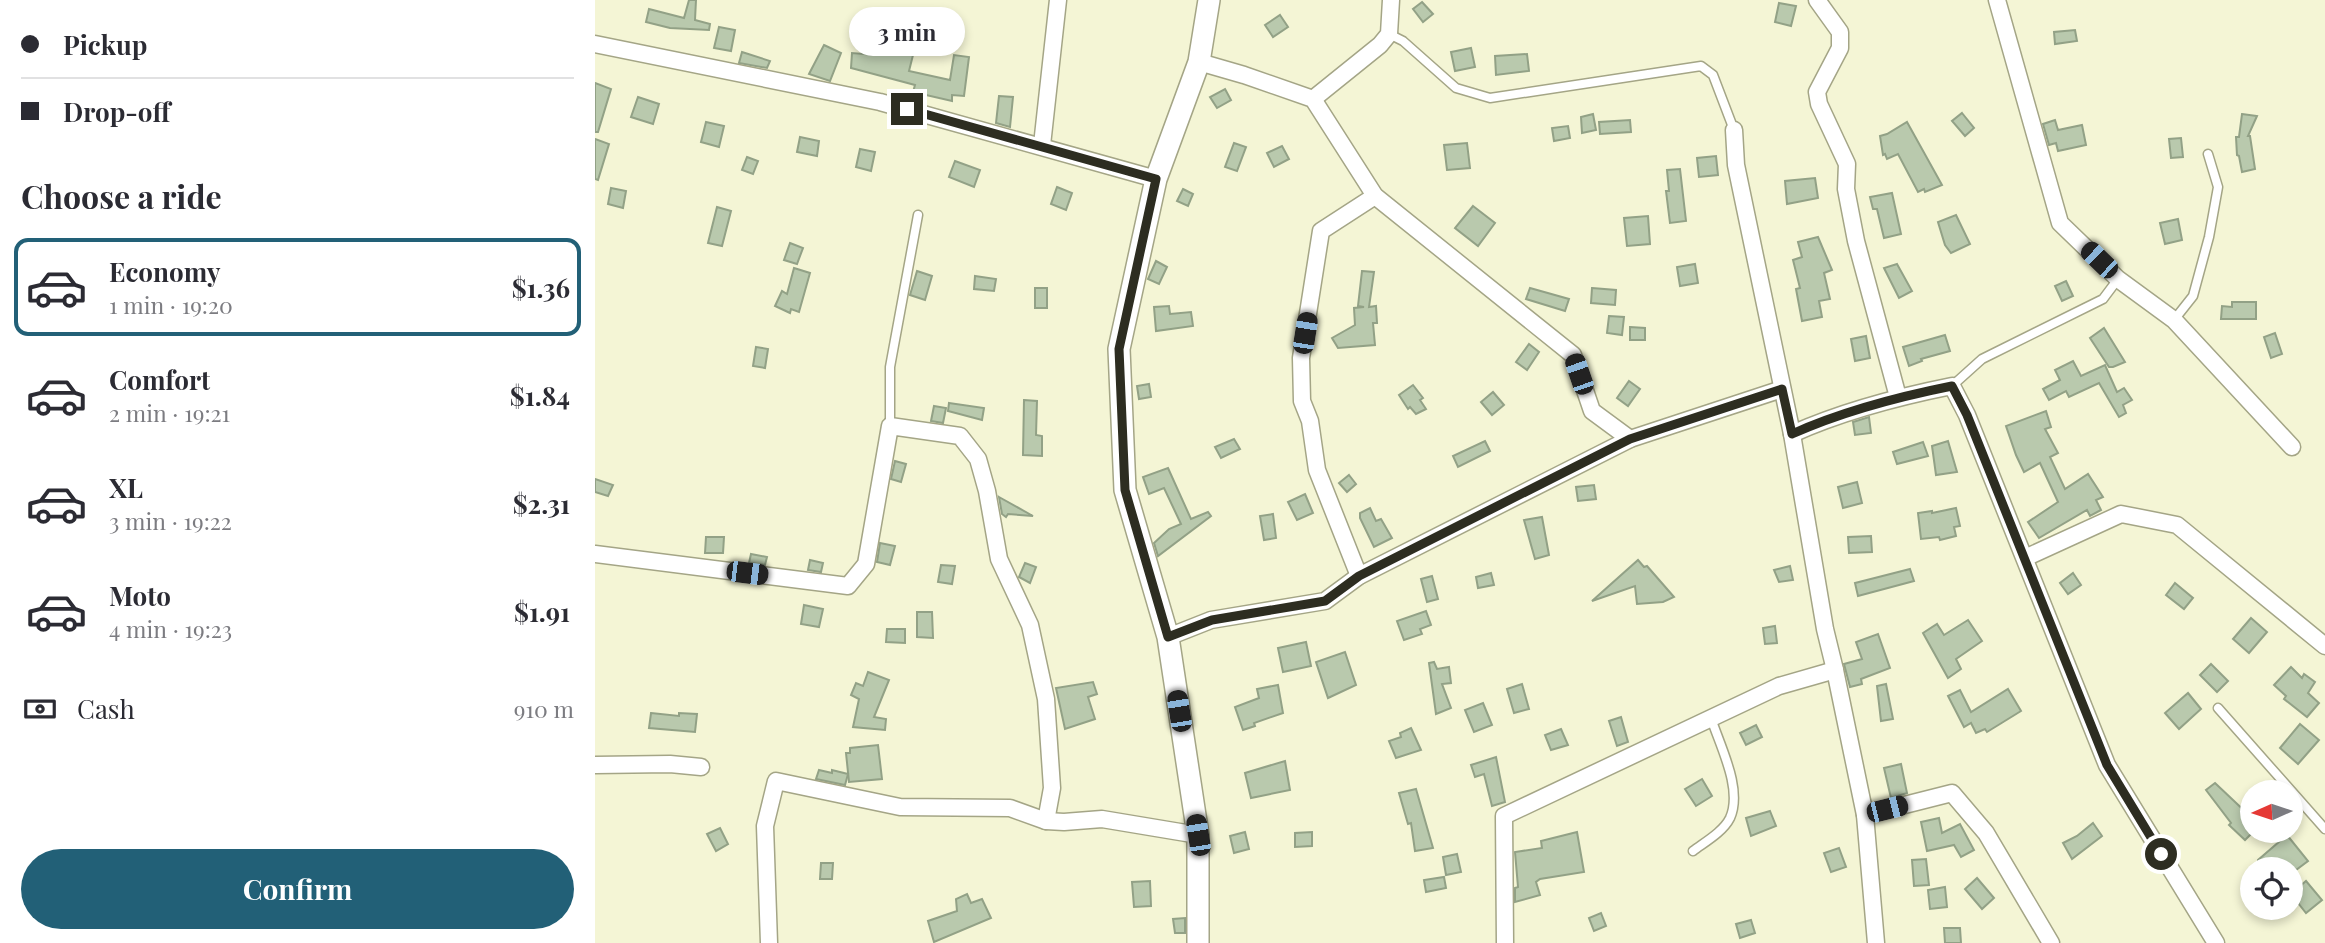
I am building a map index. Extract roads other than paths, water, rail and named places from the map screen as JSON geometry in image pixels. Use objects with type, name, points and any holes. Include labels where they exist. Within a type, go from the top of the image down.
[{"type":"street","points":[[1042,145],[1058,0]]},
{"type":"street","points":[[1198,943],[1198,835],[1168,637],[1125,490],[1119,349],[1156,179],[1199,62],[1209,0]]},
{"type":"street","points":[[1313,99],[1380,45],[1389,34],[1391,0]]},
{"type":"street","points":[[1817,0],[1840,32],[1840,48],[1817,92],[1819,104],[1847,164],[1846,189],[1856,241],[1898,397]]},
{"type":"street","points":[[1997,0],[2060,223],[2119,279],[2174,320],[2292,447]]},
{"type":"street","points":[[595,44],[880,102],[1042,145],[1156,179]]},
{"type":"street","points":[[1199,62],[1313,99],[1375,196],[1573,355],[1592,411],[1630,439]]},
{"type":"street","points":[[1734,130],[1737,165],[1792,434],[1825,629],[1865,815],[1876,943]]},
{"type":"street","points":[[1359,576],[1317,470],[1310,421],[1302,401],[1301,358],[1321,231],[1375,196]]},
{"type":"street","points":[[1792,434],[1821,421],[1898,397],[1952,386],[1967,415],[2107,765],[2216,943]]},
{"type":"street","points":[[1168,637],[1212,620],[1325,601],[1359,576],[1630,439],[1782,389]]},
{"type":"street","points":[[595,554],[848,586],[866,565],[890,426],[960,436],[978,459],[987,491],[999,559],[1030,625],[1046,699],[1052,788],[1046,821]]},
{"type":"street","points":[[2025,558],[2121,514],[2177,525],[2325,646]]},
{"type":"street","points":[[1505,943],[1504,816],[1779,686],[1835,670]]},
{"type":"street","points":[[595,765],[670,764],[701,767]]},
{"type":"street","points":[[769,943],[765,826],[776,781],[900,807],[1010,808],[1046,821],[1101,819],[1198,835]]},
{"type":"street","points":[[1865,815],[1952,793],[1986,833],[2051,943]]},
{"type":"lane","points":[[1389,34],[1403,41],[1456,88],[1490,98],[1702,66],[1713,75],[1734,130]]},
{"type":"lane","points":[[2174,320],[2193,296],[2209,237],[2218,187],[2208,154]]},
{"type":"lane","points":[[890,426],[890,368],[918,215]]},
{"type":"lane","points":[[1952,386],[1982,359],[2103,299],[2119,279]]},
{"type":"lane","points":[[2218,708],[2325,829]]},
{"type":"lane","points":[[1693,851],[1719,832],[1729,819],[1733,802],[1733,780],[1711,718]]}]
